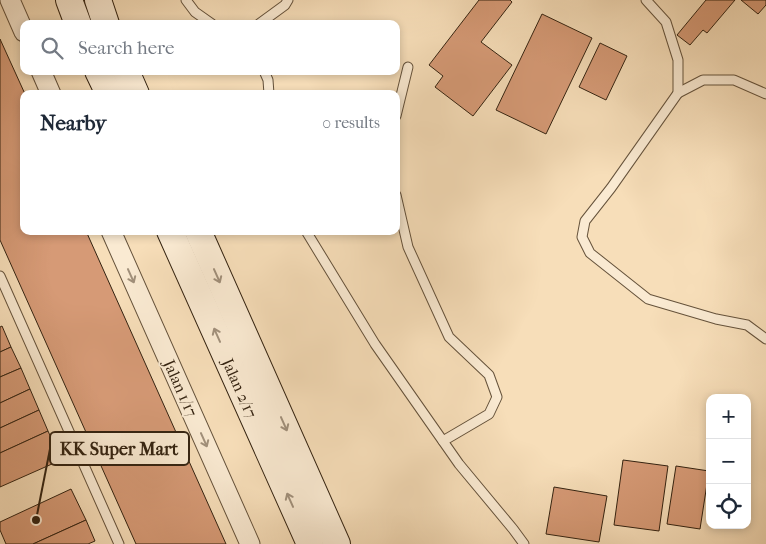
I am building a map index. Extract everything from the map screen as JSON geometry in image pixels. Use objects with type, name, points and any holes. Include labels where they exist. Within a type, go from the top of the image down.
[{"type":"street","points":[[10,0],[20,23]]},
{"type":"street","points":[[69,0],[76,20]]},
{"type":"street","points":[[98,0],[105,20]]},
{"type":"street","points":[[43,75],[49,90]]},
{"type":"street","points":[[100,75],[106,90]]},
{"type":"street","points":[[128,75],[134,90]]},
{"type":"street","name":"Jalan 1/17","points":[[113,235],[250,544]]},
{"type":"street","name":"Jalan 2/17","points":[[172,235],[310,544]]},
{"type":"street","name":"Jalan 2/17","points":[[200,235],[337,544]]},
{"type":"lane","points":[[186,0],[195,12],[206,20]]},
{"type":"lane","points":[[264,20],[285,5],[288,0]]},
{"type":"lane","points":[[646,0],[666,22],[678,60],[678,93]]},
{"type":"lane","points":[[400,100],[408,67]]},
{"type":"lane","points":[[266,75],[269,90]]},
{"type":"lane","points":[[766,94],[734,80],[704,80],[678,93],[611,188],[585,221],[582,237],[590,253],[648,299],[716,319],[747,325],[766,339]]},
{"type":"lane","points":[[400,212],[408,247],[449,337],[489,375],[497,397],[489,414],[443,441]]},
{"type":"lane","points":[[308,235],[375,344],[459,464],[514,529],[524,544]]},
{"type":"lane","points":[[0,276],[119,544]]},
{"type":"building","points":[[479,0],[510,0],[512,2],[481,42],[512,65],[473,116],[435,87],[443,76],[429,65]]},
{"type":"building","points":[[706,0],[735,0],[707,33],[703,30],[690,45],[677,35]]},
{"type":"building","points":[[741,0],[766,0],[766,5],[758,14]]},
{"type":"building","points":[[542,14],[592,38],[546,134],[496,110]]},
{"type":"building","points":[[0,39],[23,90],[20,90],[20,235],[88,235],[226,544],[136,544],[0,240]]},
{"type":"building","points":[[600,43],[627,56],[606,100],[579,87]]},
{"type":"building","points":[[2,326],[11,347],[0,352],[0,327]]},
{"type":"building","points":[[11,347],[21,368],[0,377],[0,352]]},
{"type":"building","points":[[21,368],[30,389],[0,403],[0,377]]},
{"type":"building","points":[[30,389],[39,410],[0,428],[0,403]]},
{"type":"building","points":[[39,410],[48,431],[0,453],[0,428]]},
{"type":"building","points":[[48,431],[61,460],[0,487],[0,453]]},
{"type":"building","points":[[623,460],[668,466],[659,531],[614,525]]},
{"type":"building","points":[[676,466],[706,471],[706,490],[700,529],[667,524]]},
{"type":"building","points":[[554,487],[607,496],[599,542],[546,534]]},
{"type":"building","points":[[71,489],[86,520],[33,544],[6,544],[0,530],[0,522]]},
{"type":"building","points":[[86,520],[95,541],[88,544],[33,544]]},
{"type":"place","name":"KK Super Mart","points":[[36,520]]}]
